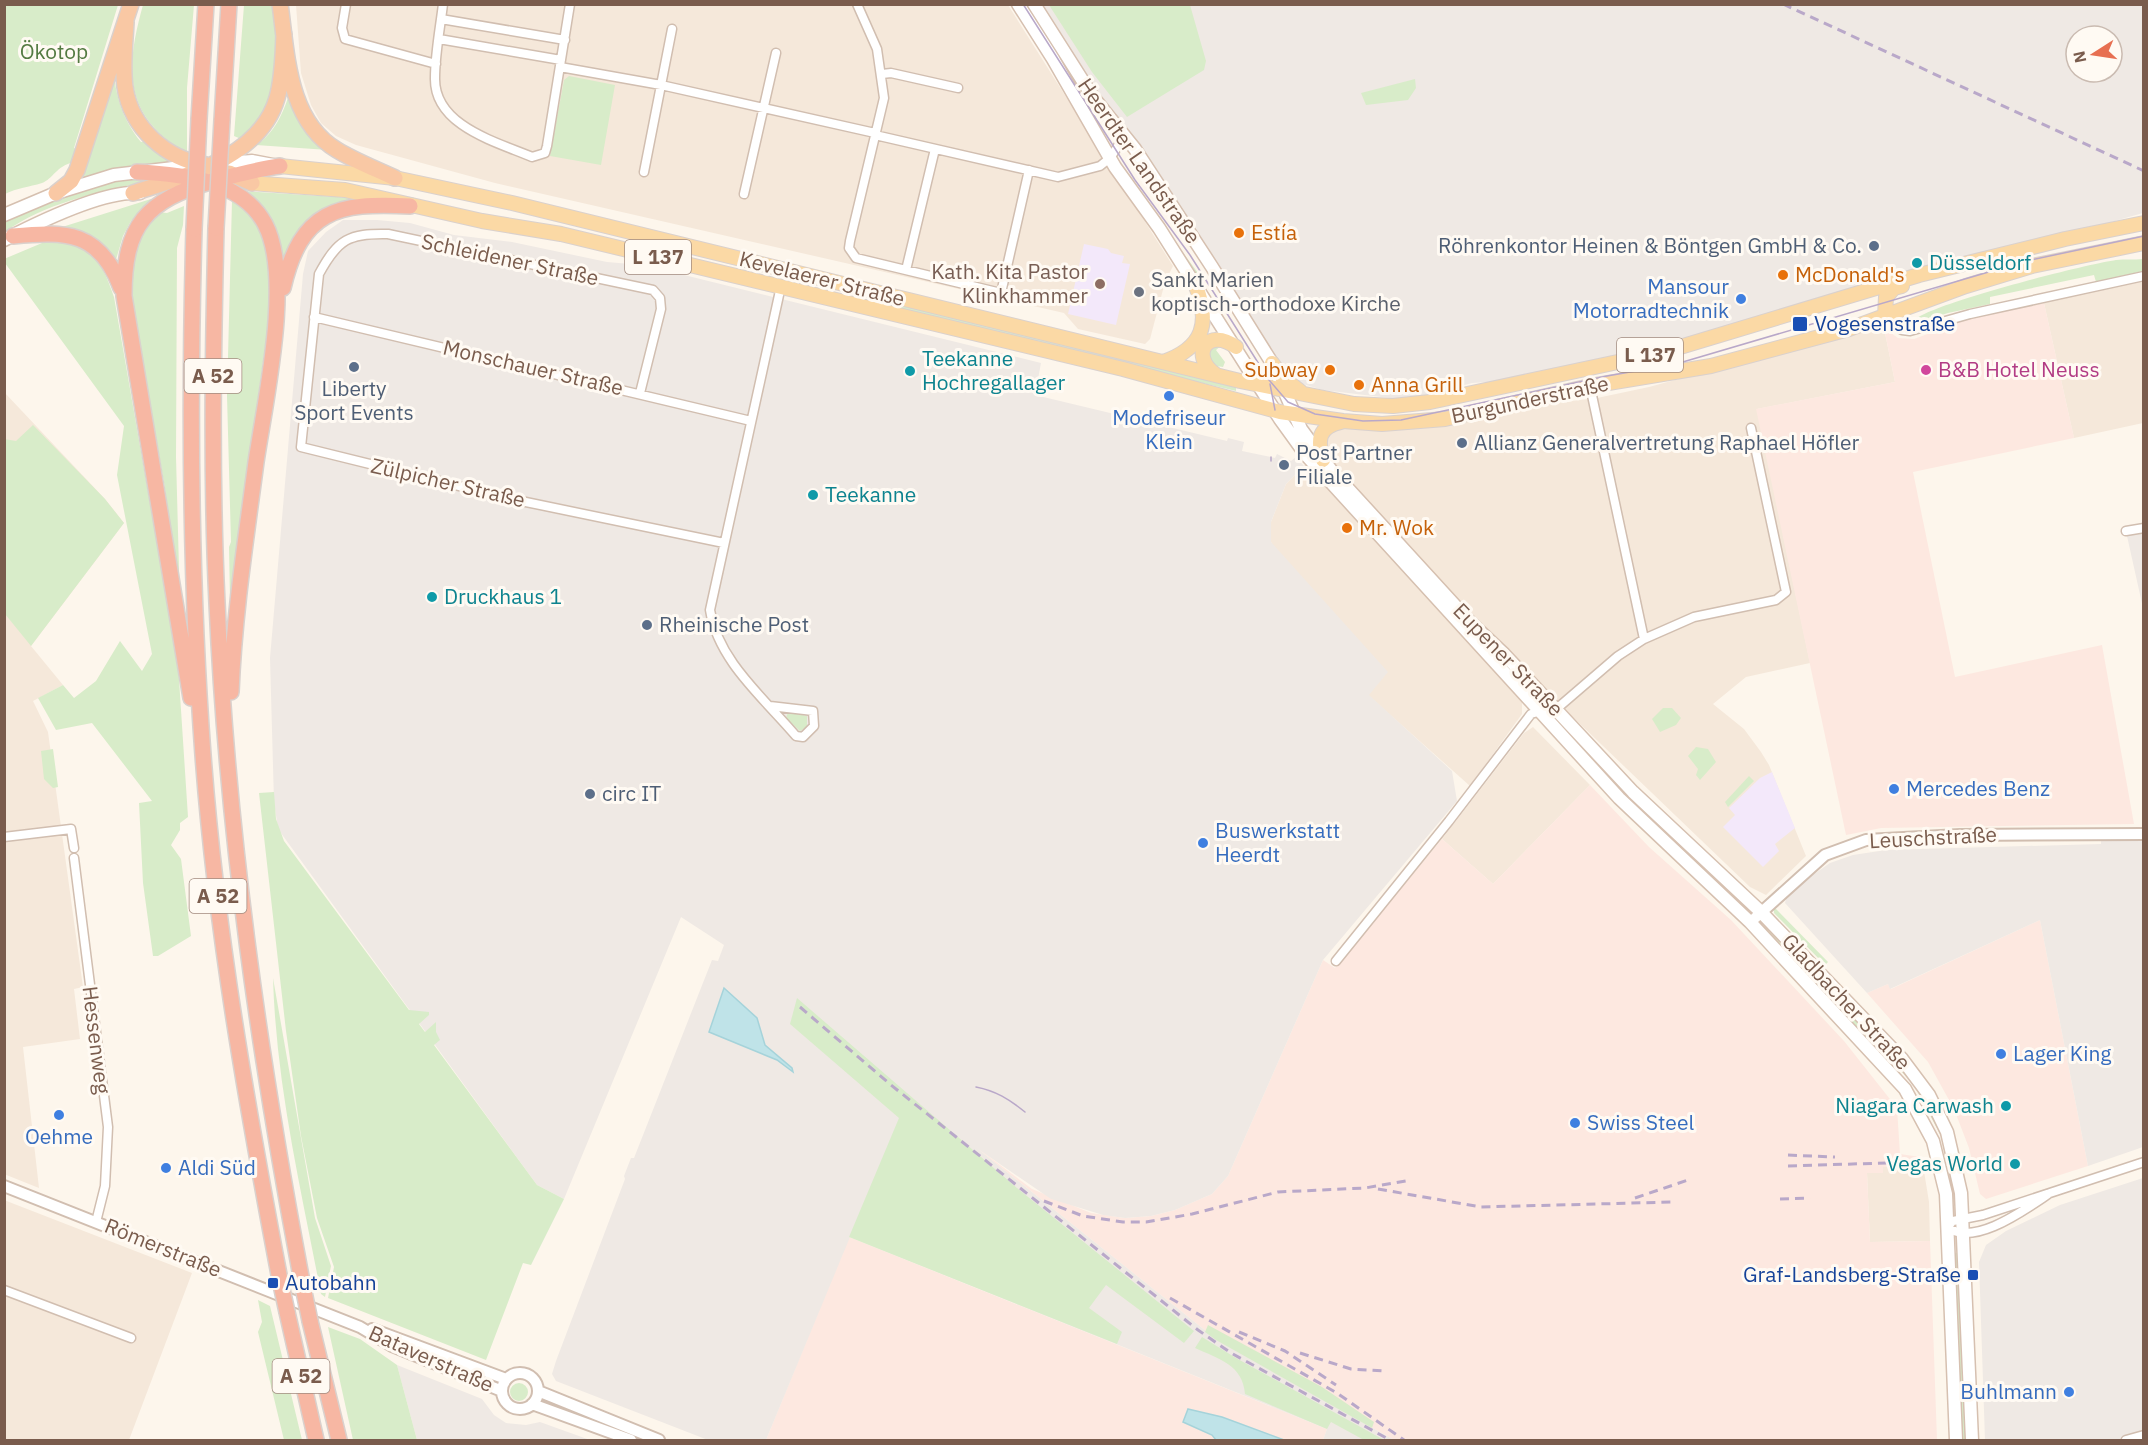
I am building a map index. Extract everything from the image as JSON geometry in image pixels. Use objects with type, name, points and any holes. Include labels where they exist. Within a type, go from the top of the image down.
[{"type":"highway","points":[[56,193],[71,181],[77,170],[131,4]]},
{"type":"highway","name":"A 52","points":[[206,4],[194,229],[190,468],[203,757],[226,971],[251,1125],[280,1280],[316,1440]]},
{"type":"highway","name":"A 52","points":[[229,4],[216,228],[213,344],[217,603],[229,758],[257,1019],[271,1121],[303,1287],[316,1316],[339,1440]]},
{"type":"highway","points":[[280,4],[295,94],[307,121],[315,132],[336,150],[395,178]]},
{"type":"highway","points":[[126,22],[124,78],[129,103],[146,133],[169,152],[188,161],[207,165],[252,183]]},
{"type":"highway","points":[[133,193],[225,158],[245,145],[270,116],[281,79],[284,34]]},
{"type":"highway","points":[[203,757],[160,521],[124,296],[127,255],[143,220],[170,196],[234,175],[280,166]]},
{"type":"highway","points":[[137,172],[180,176],[236,192],[265,223],[277,260],[276,314]]},
{"type":"highway","points":[[229,758],[238,596],[276,314],[289,262],[300,240],[312,226],[326,216],[351,206],[410,206]]},
{"type":"highway","points":[[9,238],[62,233],[88,241],[109,262],[124,296]]},
{"type":"main road","name":"Heerdter Landstraße","points":[[1018,4],[1110,158],[1195,284],[1275,411]]},
{"type":"main road","name":"Heerdter Landstraße","points":[[1034,4],[1094,98],[1124,136],[1190,233],[1272,363],[1293,414]]},
{"type":"main road","name":"L 137","points":[[4,215],[56,193],[114,175],[207,165],[252,161],[395,178]]},
{"type":"main road","name":"Kevelaerer Straße","points":[[395,178],[512,203],[1284,390]]},
{"type":"main road","name":"L 137","points":[[9,238],[61,213],[133,193],[142,194],[206,183],[252,183],[345,190],[410,206]]},
{"type":"main road","name":"Kevelaerer Straße","points":[[410,206],[561,234],[781,286],[1123,369],[1275,411]]},
{"type":"main road","name":"L 137","points":[[1854,294],[2065,238],[2144,223]]},
{"type":"main road","name":"L 137","points":[[1885,316],[1966,286],[2032,266],[2144,243]]},
{"type":"main road","points":[[1885,316],[1884,302],[1889,292],[1919,275]]},
{"type":"main road","points":[[1163,362],[1187,350],[1199,334],[1204,314],[1195,284]]},
{"type":"main road","points":[[1854,294],[1871,301],[1885,316]]},
{"type":"main road","name":"Burgunderstraße","points":[[1284,390],[1374,406],[1430,402],[1660,352],[1854,294]]},
{"type":"main road","name":"Burgunderstraße","points":[[1275,411],[1343,422],[1382,424],[1427,422],[1590,386],[1710,366],[1809,340],[1885,316]]},
{"type":"main road","points":[[1215,374],[1204,364],[1204,346],[1214,339],[1219,339],[1236,347]]},
{"type":"main road","points":[[1272,363],[1282,376],[1305,395]]},
{"type":"main road","name":"Eupener Straße","points":[[1275,411],[1318,469],[1539,712],[1619,798],[1729,902]]},
{"type":"main road","name":"Eupener Straße","points":[[1293,414],[1323,460],[1463,615],[1655,813],[1740,891]]},
{"type":"main road","points":[[1323,460],[1318,442],[1320,435],[1331,424],[1343,422]]},
{"type":"main road","name":"Gladbacher Straße","points":[[1740,891],[1902,1059],[1929,1095],[1953,1151],[1963,1218],[1972,1440]]},
{"type":"main road","name":"Gladbacher Straße","points":[[1729,902],[1905,1089],[1922,1115],[1941,1166],[1947,1227],[1956,1440]]},
{"type":"street","points":[[346,4],[342,27],[345,39],[436,64]]},
{"type":"street","points":[[443,4],[436,64],[437,96],[445,111],[484,137],[532,157],[545,153],[547,146],[570,4]]},
{"type":"street","points":[[857,4],[877,49],[884,99],[849,248],[856,258],[1001,292],[1029,170]]},
{"type":"street","points":[[441,19],[565,40]]},
{"type":"street","points":[[644,172],[672,29]]},
{"type":"street","points":[[439,39],[661,85],[1064,177],[1094,169],[1110,158],[1124,136]]},
{"type":"street","points":[[744,194],[776,52]]},
{"type":"street","points":[[882,74],[891,73],[958,88]]},
{"type":"street","points":[[906,270],[935,148]]},
{"type":"street","name":"Schleidener Straße","points":[[314,316],[319,274],[332,251],[345,239],[364,233],[388,234],[653,291],[660,298],[662,309],[640,393]]},
{"type":"street","points":[[1885,316],[1902,330],[1910,331],[1970,314],[2144,276]]},
{"type":"street","points":[[770,706],[807,708],[813,711],[814,726],[810,733],[796,736],[770,706],[728,657],[718,641],[710,609],[781,286]]},
{"type":"street","name":"Monschauer Straße","points":[[314,316],[750,421]]},
{"type":"street","name":"Zülpicher Straße","points":[[314,316],[301,447],[516,500],[724,543]]},
{"type":"street","points":[[1590,386],[1644,639]]},
{"type":"street","points":[[1539,712],[1561,705],[1618,656],[1644,639],[1694,617],[1776,600],[1786,591],[1751,428]]},
{"type":"street","points":[[2126,531],[2144,528]]},
{"type":"street","name":"Eupener Straße","points":[[1336,961],[1449,821],[1521,724],[1531,714],[1539,712]]},
{"type":"street","name":"Hessenweg","points":[[4,837],[71,829],[108,1127],[105,1185],[96,1222]]},
{"type":"street","name":"Leuschstraße","points":[[1750,922],[1824,855],[1866,840],[1960,835],[2144,834]]},
{"type":"street","points":[[2050,1193],[2017,1215],[1984,1229],[1964,1234],[1955,1233],[1947,1227],[1953,1221],[1983,1215],[2144,1162]]},
{"type":"street","name":"Römerstraße","points":[[4,1186],[96,1222],[316,1316]]},
{"type":"street","points":[[4,1290],[131,1338]]},
{"type":"street","name":"Bataverstraße","points":[[316,1316],[376,1330],[506,1379]]},
{"type":"street","name":"Bataverstraße","points":[[360,1327],[392,1346],[502,1391]]},
{"type":"street","name":"Bataverstraße","points":[[632,1440],[532,1404],[520,1409],[514,1408],[507,1404],[502,1391],[506,1379],[513,1374],[527,1374],[536,1384],[538,1391],[658,1440]]},
{"type":"street","points":[[532,1404],[538,1391]]},
{"type":"street","points":[[2126,1440],[2144,1435]]},
{"type":"shaded area","points":[[296,5],[1008,5],[1173,266],[1165,282],[1150,339],[1145,344],[1078,329],[1064,313],[495,183],[356,145],[336,136],[321,123],[311,105],[301,73]]},
{"type":"shaded area","points":[[1041,5],[2143,5],[2143,213],[1689,341],[1502,381],[1472,383],[1419,397],[1398,399],[1323,390],[1296,382],[1279,364],[1132,136],[1096,91]]},
{"type":"shaded area","points":[[343,220],[410,223],[454,235],[512,242],[607,262],[676,273],[1041,363],[1035,395],[1227,441],[1228,438],[1244,442],[1242,451],[1275,458],[1277,454],[1291,461],[1296,457],[1304,466],[1286,484],[1271,522],[1271,542],[1388,672],[1369,695],[1452,771],[1457,801],[1323,960],[1228,1176],[1212,1194],[1175,1210],[1151,1216],[1125,1218],[1103,1215],[1051,1199],[978,1149],[1216,1339],[1394,1440],[1323,1440],[1327,1429],[850,1237],[766,1440],[708,1440],[556,1381],[552,1374],[556,1361],[625,1179],[624,1176],[631,1158],[634,1158],[712,960],[718,961],[724,945],[681,917],[564,1199],[537,1185],[278,829],[274,802],[270,658],[303,274],[308,251],[326,232]]},
{"type":"shaded area","name":"Kath. Kita Pastor Klinkhammer","points":[[1084,244],[1108,249],[1111,253],[1124,256],[1122,263],[1130,264],[1116,325],[1068,314]]},
{"type":"shaded area","points":[[2143,281],[2143,423],[2074,438],[2044,303]]},
{"type":"shaded area","points":[[2044,303],[2074,438],[1913,472],[1955,677],[2102,645],[2134,824],[1881,828],[1846,835],[1756,409],[1895,382],[1884,328],[1898,338],[1914,339],[1968,319]]},
{"type":"shaded area","points":[[1878,325],[1884,328],[1895,382],[1757,409],[1810,663],[1746,677],[1713,704],[1744,729],[1769,765],[1806,856],[1766,895],[1750,887],[1553,698],[1505,645],[1467,611],[1341,475],[1326,454],[1323,438],[1334,428],[1403,429],[1496,410],[1597,398],[1649,387]]},
{"type":"shaded area","points":[[4,392],[105,499],[124,523],[31,646],[63,685],[33,701],[48,732],[83,987],[74,989],[80,1039],[23,1047],[39,1188],[4,1174]]},
{"type":"shaded area","points":[[1308,462],[1522,700],[1522,714],[1470,786],[1368,695],[1271,542],[1271,522],[1286,484]]},
{"type":"shaded area","points":[[2143,523],[2143,608],[2125,527]]},
{"type":"shaded area","points":[[1533,727],[1590,785],[1493,884],[1442,839],[1524,733]]},
{"type":"shaded area","points":[[1772,772],[1795,828],[1775,844],[1779,851],[1763,867],[1723,827],[1735,815],[1729,808],[1760,778]]},
{"type":"shaded area","name":"Swiss Steel","points":[[1590,785],[1649,847],[1731,920],[1844,1041],[1897,1108],[1900,1154],[1920,1157],[1923,1165],[1883,1167],[1883,1173],[1867,1173],[1870,1242],[1930,1241],[1937,1440],[1394,1440],[1216,1339],[963,1137],[1032,1189],[1091,1213],[1125,1218],[1151,1216],[1175,1210],[1212,1194],[1228,1176],[1323,960],[1335,968],[1442,839],[1493,884]]},
{"type":"shaded area","points":[[2101,840],[2143,841],[2143,1147],[2088,1166],[2040,920],[1890,989],[1888,984],[1867,993],[1785,903],[1786,899],[1810,877],[1830,863],[1853,855],[1886,850],[2101,844]]},
{"type":"shaded area","points":[[2040,920],[2088,1166],[1986,1199],[1980,1194],[1969,1148],[1954,1109],[1928,1062],[1867,993],[1888,984],[1891,989]]},
{"type":"shaded area","points":[[1923,1165],[1929,1202],[1930,1241],[1870,1242],[1867,1173],[1882,1172],[1882,1167]]},
{"type":"shaded area","points":[[2143,1178],[2143,1440],[1985,1440],[1979,1262],[1986,1245],[2006,1231],[2060,1205]]},
{"type":"shaded area","points":[[4,1200],[192,1273],[129,1440],[5,1440]]},
{"type":"shaded area","points":[[849,1237],[1327,1429],[1323,1440],[766,1440]]},
{"type":"shaded area","points":[[397,1365],[482,1399],[494,1415],[506,1423],[526,1425],[540,1422],[590,1440],[417,1440]]},
{"type":"green space","name":"Ökotop","points":[[5,5],[118,5],[74,148],[78,150],[74,162],[63,166],[42,183],[5,194]]},
{"type":"green space","points":[[143,5],[194,5],[187,88],[187,153],[166,139],[151,124],[140,107],[134,90],[133,50]]},
{"type":"green space","points":[[244,5],[274,5],[278,58],[275,85],[266,111],[241,139],[234,136]]},
{"type":"green space","points":[[1049,5],[1190,5],[1206,61],[1204,70],[1127,117],[1092,72]]},
{"type":"green space","points":[[113,65],[121,106],[134,133],[141,142],[146,141],[174,162],[121,168],[80,179]]},
{"type":"green space","points":[[569,76],[615,85],[601,165],[550,156],[564,80]]},
{"type":"green space","points":[[1415,79],[1416,88],[1408,100],[1366,105],[1361,93]]},
{"type":"green space","points":[[290,92],[328,150],[256,145],[273,128]]},
{"type":"green space","points":[[1145,172],[1162,198],[1159,201],[1140,175]]},
{"type":"green space","points":[[147,177],[148,179],[144,182],[54,206],[20,222],[5,232],[5,220],[56,198],[92,186]]},
{"type":"green space","points":[[242,191],[353,198],[353,202],[287,256],[283,256],[269,216],[259,203]]},
{"type":"green space","points":[[151,199],[153,201],[131,221],[123,236],[115,263],[59,228]]},
{"type":"green space","points":[[232,200],[240,200],[268,240],[273,289],[230,600],[229,547],[231,542],[227,396]]},
{"type":"green space","points":[[184,206],[183,225],[177,248],[176,457],[180,606],[168,530],[165,488],[131,298],[131,286],[136,252],[150,222],[158,212],[167,213]]},
{"type":"green space","points":[[1153,212],[1201,277],[1197,279]]},
{"type":"green space","points":[[57,241],[89,253],[101,266],[114,297],[178,664],[188,817],[180,823],[180,830],[171,845],[181,859],[191,936],[158,956],[153,956],[143,883],[139,803],[152,801],[92,723],[56,730],[38,698],[63,685],[74,698],[96,681],[120,641],[142,671],[152,654],[117,475],[124,426],[4,259],[42,243]]},
{"type":"green space","points":[[2143,259],[2143,271],[2096,282],[2094,275],[1990,297],[1990,304],[1911,323],[1922,315],[1943,306],[2007,286],[2100,263]]},
{"type":"green space","points":[[870,299],[908,305],[1236,386],[1236,391],[868,303]]},
{"type":"green space","points":[[1222,345],[1216,350],[1225,362],[1223,367],[1209,365],[1207,352],[1210,347]]},
{"type":"green space","points":[[33,425],[105,499],[124,523],[31,646],[5,614],[4,439],[16,441]]},
{"type":"green space","points":[[1663,708],[1672,708],[1681,718],[1676,725],[1660,732],[1652,719]]},
{"type":"green space","points":[[788,712],[807,716],[807,727],[800,731],[786,718]]},
{"type":"green space","points":[[1578,741],[1698,864],[1642,815],[1575,742]]},
{"type":"green space","points":[[1696,747],[1708,749],[1716,762],[1700,780],[1696,775],[1698,769],[1688,756]]},
{"type":"green space","points":[[53,749],[58,787],[53,788],[44,779],[41,751]]},
{"type":"green space","points":[[1749,776],[1754,781],[1728,807],[1725,802]]},
{"type":"green space","points":[[274,792],[276,819],[284,841],[409,1010],[429,1012],[429,1015],[419,1024],[425,1032],[436,1022],[436,1032],[440,1040],[434,1045],[537,1185],[564,1199],[531,1265],[523,1263],[486,1360],[328,1298],[334,1267],[317,1218],[301,1136],[286,1031],[259,793]]},
{"type":"green space","points":[[1774,909],[1828,962],[1825,965],[1774,913]]},
{"type":"green space","points":[[1764,923],[1904,1069],[1926,1100],[1943,1135],[1956,1190],[1941,1136],[1915,1087],[1889,1057],[1860,1030],[1767,932]]},
{"type":"green space","points":[[273,978],[315,1218],[331,1266],[325,1297],[321,1294],[284,1097]]},
{"type":"green space","points":[[797,998],[1017,1188],[1194,1331],[1184,1343],[1106,1285],[1089,1308],[1122,1332],[1117,1344],[849,1237],[899,1118],[790,1024]]},
{"type":"green space","points":[[1953,1253],[1959,1253],[1967,1440],[1961,1440]]},
{"type":"green space","points":[[258,1300],[270,1306],[302,1440],[284,1440],[258,1332],[262,1322]]},
{"type":"green space","points":[[1208,1325],[1322,1387],[1374,1422],[1372,1428],[1216,1340],[1205,1332]]},
{"type":"green space","points":[[328,1327],[360,1339],[397,1365],[417,1440],[353,1440]]},
{"type":"green space","points":[[1202,1337],[1384,1440],[1364,1440],[1331,1422],[1327,1429],[1245,1394],[1240,1376],[1235,1370],[1221,1360],[1195,1348]]},
{"type":"green space","points":[[519,1383],[525,1386],[528,1392],[525,1398],[519,1401],[513,1398],[510,1392],[513,1386]]},
{"type":"water","points":[[724,988],[757,1018],[765,1045],[792,1068],[793,1072],[777,1060],[709,1032]]},
{"type":"water","points":[[1188,1409],[1222,1417],[1284,1440],[1216,1440],[1212,1435],[1183,1422]]},
{"type":"tram line","points":[[1023,4],[1135,180],[1190,255],[1269,380],[1288,402],[1315,414],[1363,421],[1401,420],[1607,376],[1676,364],[2026,261],[2144,236]]},
{"type":"tram line","points":[[1270,384],[1275,410]]},
{"type":"tram line","points":[[976,1087],[1002,1096],[1025,1112]]},
{"type":"railway","points":[[1783,4],[2144,171]]},
{"type":"railway","points":[[800,1007],[891,1085],[1198,1330],[1231,1353],[1390,1440]]},
{"type":"railway","points":[[1788,1155],[1835,1157]]},
{"type":"railway","points":[[1788,1166],[1917,1162]]},
{"type":"railway","points":[[1635,1198],[1691,1179]]},
{"type":"railway","points":[[1044,1201],[1083,1216],[1123,1222],[1146,1222],[1192,1214],[1278,1192],[1365,1188],[1411,1180]]},
{"type":"railway","points":[[1378,1189],[1481,1207],[1673,1202]]},
{"type":"railway","points":[[1780,1199],[1810,1198]]},
{"type":"railway","points":[[1170,1298],[1337,1393],[1404,1440]]},
{"type":"railway","points":[[1239,1332],[1285,1351],[1336,1385]]},
{"type":"railway","points":[[1300,1353],[1351,1369],[1384,1371]]},
{"type":"place","name":"Estía","points":[[1239,233]]},
{"type":"place","name":"Röhrenkontor Heinen & Böntgen GmbH & Co.","points":[[1874,246]]},
{"type":"place","name":"Düsseldorf","points":[[1917,263]]},
{"type":"place","name":"McDonald's","points":[[1783,275]]},
{"type":"place","name":"Kath. Kita Pastor Klinkhammer","points":[[1100,284]]},
{"type":"place","name":"Sankt Marien koptisch-orthodoxe Kirche","points":[[1139,292]]},
{"type":"place","name":"Mansour Motorradtechnik","points":[[1741,299]]},
{"type":"place","name":"Vogesenstraße","points":[[1800,324]]},
{"type":"place","name":"Liberty Sport Events","points":[[354,367]]},
{"type":"place","name":"Subway","points":[[1330,370]]},
{"type":"place","name":"B&B Hotel Neuss","points":[[1926,370]]},
{"type":"place","name":"Teekanne Hochregallager","points":[[910,371]]},
{"type":"place","name":"Anna Grill","points":[[1359,385]]},
{"type":"place","name":"Modefriseur Klein","points":[[1169,396]]},
{"type":"place","name":"Allianz Generalvertretung Raphael Höfler","points":[[1462,443]]},
{"type":"place","name":"Post Partner Filiale","points":[[1284,465]]},
{"type":"place","name":"Teekanne","points":[[813,495]]},
{"type":"place","name":"Mr. Wok","points":[[1347,528]]},
{"type":"place","name":"Druckhaus 1","points":[[432,597]]},
{"type":"place","name":"Rheinische Post","points":[[647,625]]},
{"type":"place","name":"Mercedes Benz","points":[[1894,789]]},
{"type":"place","name":"circ IT","points":[[590,794]]},
{"type":"place","name":"Buswerkstatt Heerdt","points":[[1203,843]]},
{"type":"place","name":"Lager King","points":[[2001,1054]]},
{"type":"place","name":"Niagara Carwash","points":[[2006,1106]]},
{"type":"place","name":"Oehme","points":[[59,1115]]},
{"type":"place","name":"Swiss Steel","points":[[1575,1123]]},
{"type":"place","name":"Vegas World","points":[[2015,1164]]},
{"type":"place","name":"Aldi Süd","points":[[166,1168]]},
{"type":"place","name":"Graf-Landsberg-Straße","points":[[1973,1275]]},
{"type":"place","name":"Autobahn","points":[[273,1283]]},
{"type":"place","name":"Buhlmann","points":[[2069,1392]]}]
